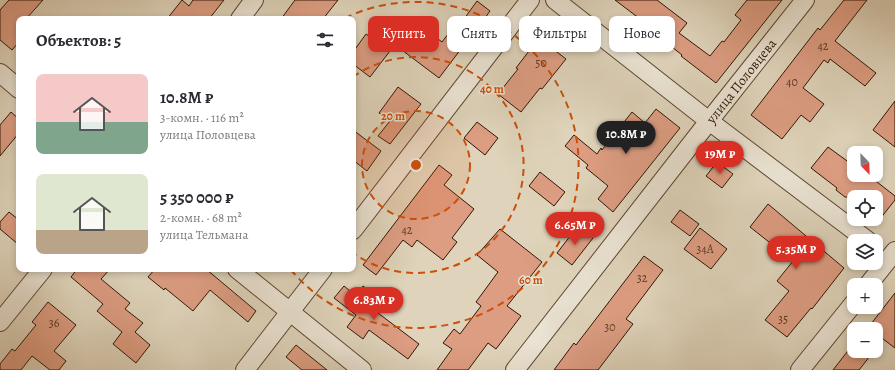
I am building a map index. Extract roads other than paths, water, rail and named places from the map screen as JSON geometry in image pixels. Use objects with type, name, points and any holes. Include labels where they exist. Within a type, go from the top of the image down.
[{"type":"street","points":[[242,16],[254,0]]},
{"type":"street","points":[[356,226],[530,0]]},
{"type":"street","points":[[554,0],[709,121],[859,234]]},
{"type":"street","name":"улица Половцева","points":[[516,370],[805,0]]},
{"type":"street","points":[[0,73],[16,86]]},
{"type":"street","points":[[874,278],[893,257],[883,251]]},
{"type":"street","points":[[0,322],[41,272]]},
{"type":"street","points":[[241,272],[362,370]]},
{"type":"street","points":[[245,370],[321,272]]},
{"type":"street","points":[[800,370],[847,312]]}]
